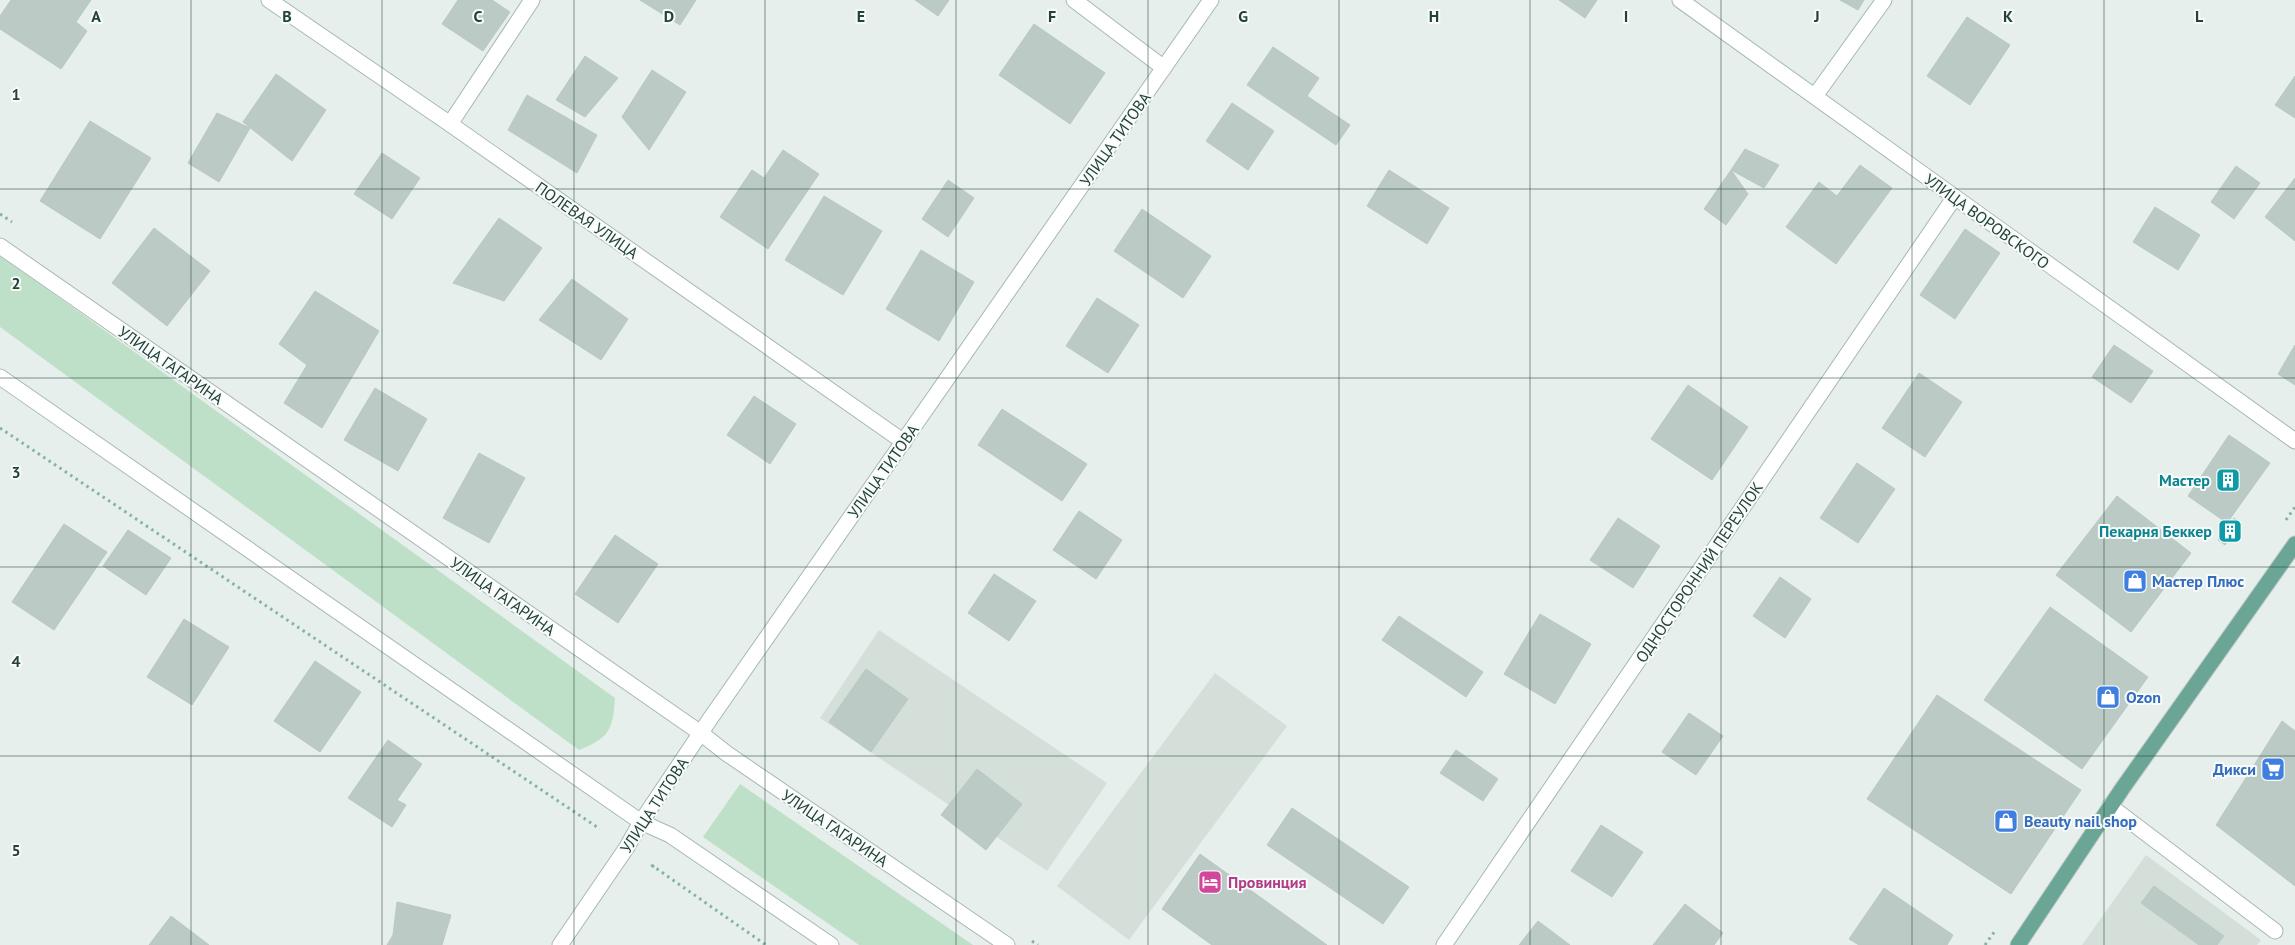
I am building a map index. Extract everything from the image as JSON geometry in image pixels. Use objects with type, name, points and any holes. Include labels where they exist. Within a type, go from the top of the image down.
[{"type":"main road","points":[[2018,945],[2110,806],[2295,544]]},
{"type":"street","name":"ПОЛЕВАЯ УЛИЦА","points":[[269,0],[450,124],[904,442]]},
{"type":"street","points":[[450,124],[532,0]]},
{"type":"street","points":[[1074,0],[1164,68]]},
{"type":"street","name":"УЛИЦА ТИТОВА","points":[[560,945],[627,848],[641,822],[1211,0]]},
{"type":"street","name":"УЛИЦА ВОРОВСКОГО","points":[[1680,0],[2295,442]]},
{"type":"street","points":[[1815,96],[1884,0]]},
{"type":"street","name":"ОДНОСТОРОННИЙ ПЕРЕУЛОК","points":[[1444,945],[1954,198]]},
{"type":"street","name":"УЛИЦА ГАГАРИНА","points":[[0,246],[702,734],[726,754],[1007,945]]},
{"type":"street","points":[[0,377],[641,822],[670,835],[831,945]]},
{"type":"street","points":[[2110,806],[2275,931]]},
{"type":"path","points":[[0,428],[600,829]]},
{"type":"path","points":[[654,867],[650,864],[766,945]]},
{"type":"shaded area","points":[[879,630],[1107,783],[1047,871],[820,718]]},
{"type":"shaded area","points":[[1215,673],[1287,726],[1129,940],[1057,886]]},
{"type":"shaded area","points":[[2146,855],[2261,940],[2257,945],[2082,945]]},
{"type":"green space","points":[[0,255],[615,698],[613,718],[607,732],[597,741],[579,750],[0,327]]},
{"type":"green space","points":[[740,784],[973,945],[859,945],[703,837]]},
{"type":"building","points":[[11,0],[91,0],[76,22],[87,31],[61,69],[0,29],[0,16]]},
{"type":"building","points":[[458,0],[492,0],[510,12],[483,51],[442,24]]},
{"type":"building","points":[[640,0],[696,0],[680,25]]},
{"type":"building","points":[[915,0],[949,0],[938,16]]},
{"type":"building","points":[[1559,0],[1597,0],[1585,18]]},
{"type":"building","points":[[1840,0],[1864,0],[1858,10]]},
{"type":"building","points":[[1967,17],[2010,45],[1970,105],[1927,76]]},
{"type":"building","points":[[1034,24],[1105,73],[1070,124],[999,75]]},
{"type":"building","points":[[1273,47],[1319,78],[1307,96],[1350,125],[1336,145],[1247,85]]},
{"type":"building","points":[[585,56],[618,78],[585,117],[556,100]]},
{"type":"building","points":[[652,70],[686,92],[649,150],[622,117]]},
{"type":"building","points":[[276,74],[326,110],[292,161],[243,122]]},
{"type":"building","points":[[2295,76],[2295,118],[2275,105]]},
{"type":"building","points":[[527,95],[597,135],[577,173],[508,130]]},
{"type":"building","points":[[1232,103],[1274,131],[1248,170],[1206,141]]},
{"type":"building","points":[[217,113],[250,128],[219,182],[188,163]]},
{"type":"building","points":[[90,121],[151,158],[100,239],[40,201]]},
{"type":"building","points":[[1745,149],[1779,165],[1764,188],[1731,170]]},
{"type":"building","points":[[783,150],[819,174],[768,249],[720,217],[752,170],[764,178]]},
{"type":"building","points":[[382,153],[420,178],[392,219],[354,194]]},
{"type":"building","points":[[1860,165],[1892,188],[1836,264],[1786,227],[1819,182],[1837,196]]},
{"type":"building","points":[[2236,166],[2260,183],[2234,219],[2211,202]]},
{"type":"building","points":[[1389,170],[1449,208],[1427,244],[1367,206]]},
{"type":"building","points":[[1731,170],[1748,194],[1726,225],[1704,209]]},
{"type":"building","points":[[2295,178],[2295,241],[2265,217]]},
{"type":"building","points":[[948,180],[974,198],[948,237],[922,219]]},
{"type":"building","points":[[824,196],[882,231],[843,295],[785,260]]},
{"type":"building","points":[[2155,207],[2200,235],[2178,270],[2133,242]]},
{"type":"building","points":[[1142,209],[1211,256],[1183,298],[1114,251]]},
{"type":"building","points":[[499,218],[542,248],[504,301],[453,283]]},
{"type":"building","points":[[154,228],[210,271],[167,326],[112,283]]},
{"type":"building","points":[[1965,229],[2000,253],[1955,319],[1920,295]]},
{"type":"building","points":[[921,250],[974,282],[939,341],[886,309]]},
{"type":"building","points":[[572,279],[628,319],[601,360],[539,320]]},
{"type":"building","points":[[315,291],[379,331],[322,428],[284,403],[307,365],[279,344]]},
{"type":"building","points":[[1097,298],[1139,325],[1108,373],[1066,346]]},
{"type":"building","points":[[2114,345],[2153,371],[2131,403],[2092,377]]},
{"type":"building","points":[[2295,345],[2295,385],[2278,374]]},
{"type":"building","points":[[1919,373],[1962,402],[1925,457],[1882,428]]},
{"type":"building","points":[[1688,385],[1748,427],[1712,480],[1651,439]]},
{"type":"building","points":[[375,388],[427,419],[398,471],[344,440]]},
{"type":"building","points":[[754,396],[796,424],[770,464],[727,435]]},
{"type":"building","points":[[1002,409],[1087,464],[1062,501],[978,445]]},
{"type":"building","name":"Мастер","points":[[2229,435],[2270,463],[2227,523],[2188,496]]},
{"type":"building","points":[[479,453],[525,478],[489,543],[443,518]]},
{"type":"building","points":[[1857,463],[1895,489],[1858,543],[1820,518]]},
{"type":"building","points":[[2117,496],[2191,553],[2131,632],[2056,575]]},
{"type":"building","points":[[1079,511],[1122,540],[1096,579],[1053,550]]},
{"type":"building","points":[[1618,518],[1660,546],[1633,588],[1590,560]]},
{"type":"building","name":"Пекарня Беккер","points":[[2234,518],[2241,523],[2225,545],[2218,540]]},
{"type":"building","points":[[64,524],[107,552],[54,630],[12,602]]},
{"type":"building","points":[[128,530],[171,558],[146,595],[103,566]]},
{"type":"building","points":[[615,535],[658,564],[618,623],[575,594]]},
{"type":"building","points":[[994,574],[1036,601],[1009,641],[968,613]]},
{"type":"building","points":[[1780,577],[1811,599],[1785,638],[1753,616]]},
{"type":"building","points":[[2050,607],[2148,677],[2082,769],[1984,700]]},
{"type":"building","points":[[1540,614],[1591,644],[1555,704],[1504,674]]},
{"type":"building","points":[[1399,616],[1483,672],[1466,697],[1382,640]]},
{"type":"building","points":[[184,619],[229,647],[192,705],[147,677]]},
{"type":"building","points":[[315,661],[361,692],[320,752],[274,721]]},
{"type":"building","points":[[866,669],[908,699],[871,752],[829,722]]},
{"type":"building","points":[[1937,695],[2081,790],[2011,894],[1867,799]]},
{"type":"building","points":[[1689,713],[1723,736],[1696,775],[1662,752]]},
{"type":"building","name":"Дикси","points":[[2282,721],[2295,731],[2295,886],[2216,825]]},
{"type":"building","points":[[388,740],[422,764],[397,800],[406,805],[392,827],[348,798]]},
{"type":"building","points":[[1456,750],[1498,779],[1483,801],[1440,773]]},
{"type":"building","points":[[977,769],[1022,804],[986,850],[941,815]]},
{"type":"building","points":[[1292,808],[1409,887],[1383,924],[1267,845]]},
{"type":"building","points":[[1601,825],[1643,852],[1612,897],[1571,871]]},
{"type":"building","name":"Провинция","points":[[1200,854],[1327,945],[1212,945],[1162,909]]},
{"type":"building","points":[[2154,886],[2224,936],[2217,945],[2199,945],[2141,903]]},
{"type":"building","points":[[1884,888],[1953,935],[1947,945],[1859,945],[1849,939]]},
{"type":"building","points":[[397,902],[451,915],[442,945],[387,945],[393,935]]},
{"type":"building","points":[[1685,904],[1723,933],[1714,945],[1653,945]]},
{"type":"building","points":[[171,916],[209,945],[149,945]]},
{"type":"building","points":[[1538,921],[1570,945],[1519,945]]},
{"type":"place","name":"Мастер","points":[[2228,480]]},
{"type":"place","name":"Пекарня Беккер","points":[[2230,531]]},
{"type":"place","name":"Мастер Плюс","points":[[2135,581]]},
{"type":"place","name":"Ozon","points":[[2108,697]]},
{"type":"place","name":"Дикси","points":[[2273,769]]},
{"type":"place","name":"Beauty nail shop","points":[[2006,821]]},
{"type":"place","name":"Провинция","points":[[1210,882]]}]
